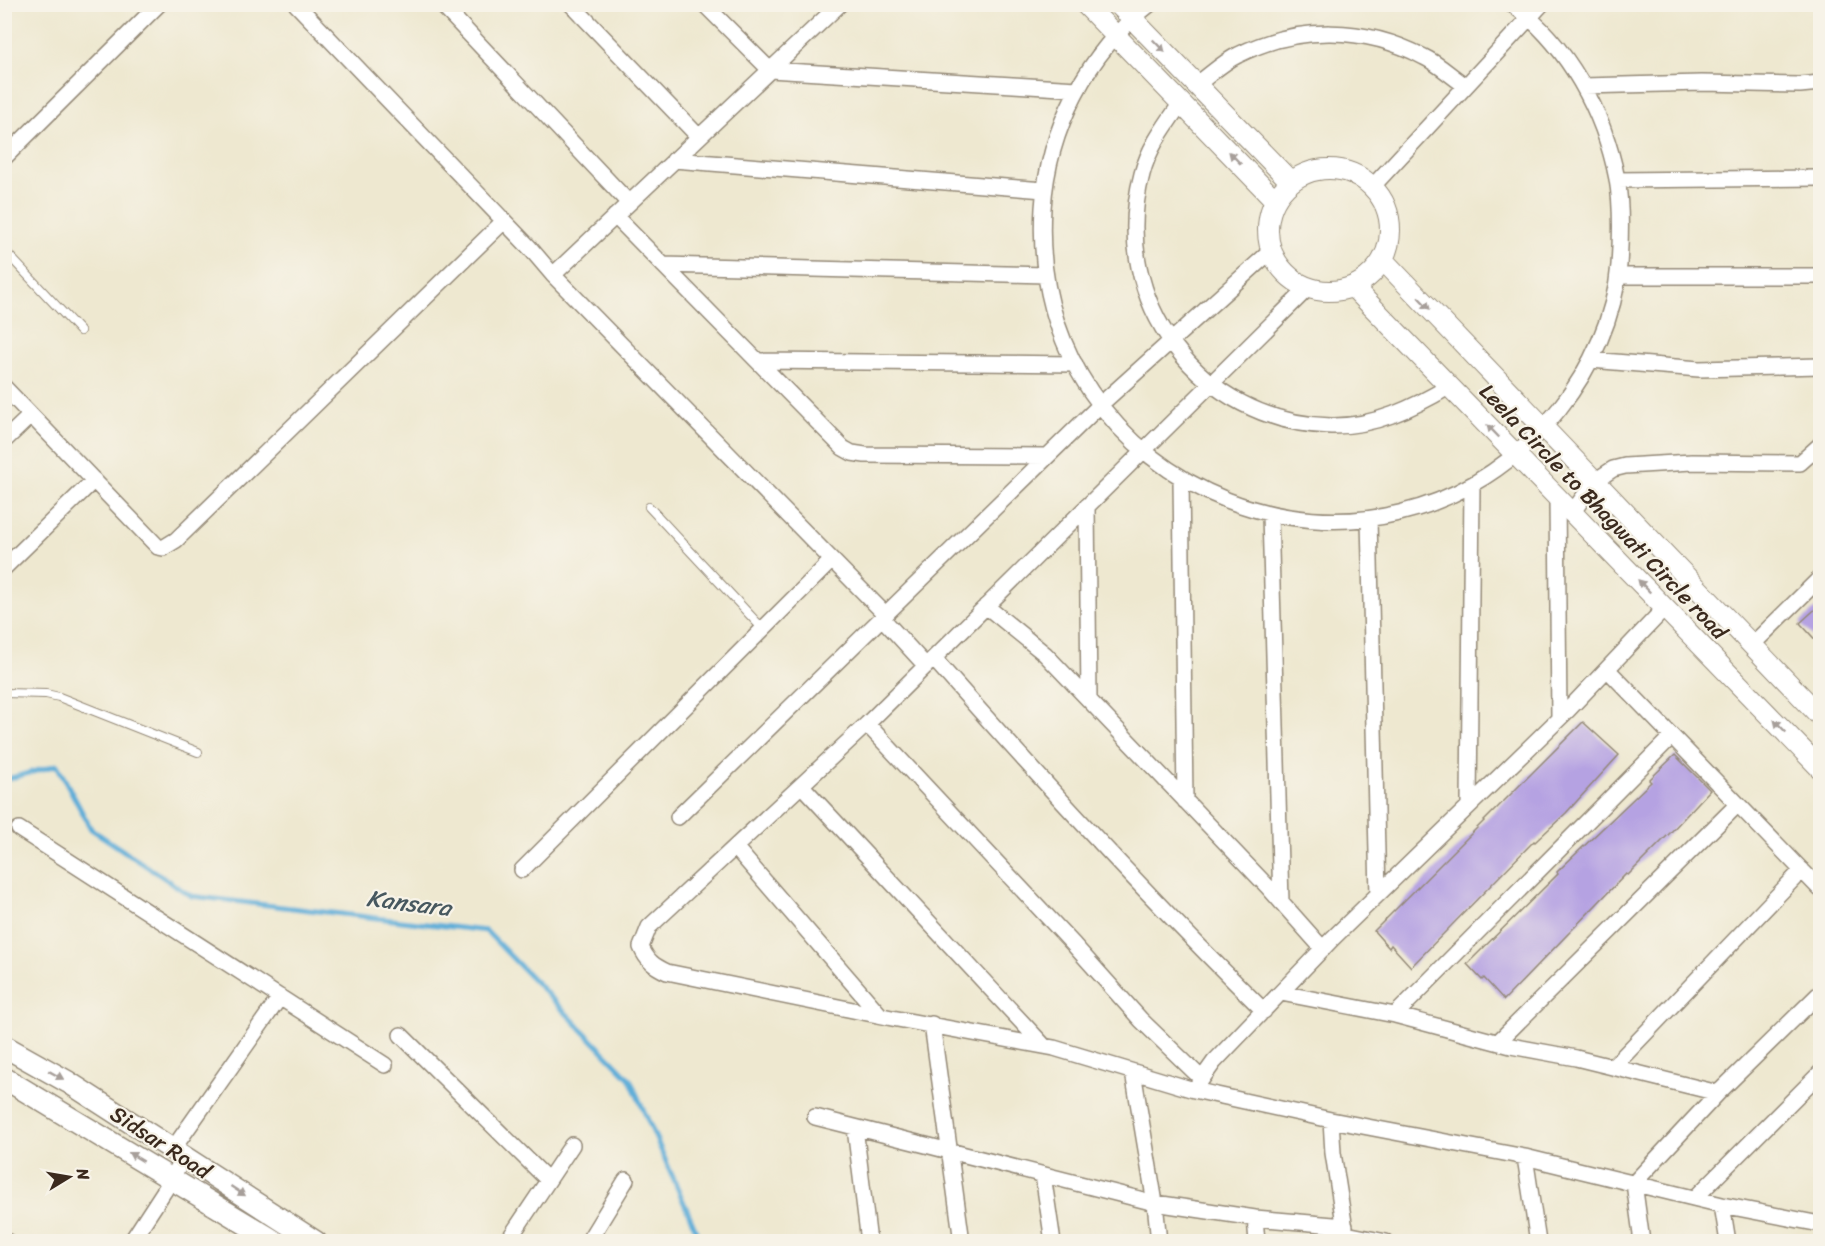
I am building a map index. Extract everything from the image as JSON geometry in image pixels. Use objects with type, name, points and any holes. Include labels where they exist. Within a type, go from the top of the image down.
[{"type":"main road","name":"Sidsar Road","points":[[4,1046],[68,1082],[316,1242]]},
{"type":"main road","name":"Sidsar Road","points":[[4,1078],[270,1240]]},
{"type":"street","points":[[296,4],[553,275],[930,662],[1189,937],[1264,1011]]},
{"type":"street","points":[[441,4],[629,203]]},
{"type":"street","points":[[572,4],[699,137]]},
{"type":"street","points":[[704,4],[770,70],[1077,89]]},
{"type":"street","points":[[1085,4],[1275,200]]},
{"type":"street","points":[[1125,11],[1150,4]]},
{"type":"street","points":[[1125,11],[1115,35],[1077,89],[1056,138],[1044,190],[1042,232],[1045,275],[1062,335],[1075,364],[1100,405],[1142,450],[1181,479],[1224,500],[1270,514],[1319,521],[1369,519],[1422,507],[1472,485],[1516,455],[1544,428],[1570,396],[1591,360],[1608,319],[1618,276],[1622,228],[1617,180],[1604,132],[1583,86],[1559,50],[1530,18],[1512,4]]},
{"type":"street","points":[[1373,186],[1542,4]]},
{"type":"street","points":[[4,158],[159,5]]},
{"type":"street","points":[[553,275],[835,6]]},
{"type":"street","points":[[1125,11],[1291,182]]},
{"type":"street","points":[[1196,85],[1236,56],[1282,38],[1331,32],[1380,38],[1426,57],[1466,86]]},
{"type":"street","points":[[1583,86],[1821,83]]},
{"type":"street","points":[[1181,103],[1155,141],[1142,173],[1135,208],[1135,243],[1140,278],[1153,311],[1170,342],[1210,384],[1247,407],[1288,422],[1332,426],[1375,421],[1416,406],[1449,386]]},
{"type":"street","points":[[674,160],[1044,190]]},
{"type":"street","points":[[1324,168],[1341,169],[1373,186],[1382,199],[1390,221],[1389,246],[1383,260],[1370,276],[1353,287],[1338,291],[1323,291],[1308,288],[1293,279],[1280,266],[1272,250],[1268,233],[1269,216],[1275,200],[1291,182],[1306,173],[1324,168]]},
{"type":"street","points":[[1617,180],[1821,178]]},
{"type":"street","points":[[615,216],[843,448],[852,453],[865,455],[1047,456]]},
{"type":"street","points":[[4,387],[158,547],[163,548],[170,545],[504,221]]},
{"type":"street","points":[[678,817],[1100,405],[1272,250]]},
{"type":"street","name":"Leela Circle to Bhagwati Circle road","points":[[1383,260],[1752,645],[1818,710]]},
{"type":"street","points":[[663,265],[1045,275]]},
{"type":"street","points":[[1618,276],[1821,276]]},
{"type":"street","name":"Leela Circle to Bhagwati Circle road","points":[[1353,287],[1821,768]]},
{"type":"street","points":[[1308,288],[867,724],[649,927],[641,947],[646,958],[656,967],[667,972],[880,1016],[1044,1046],[1133,1072],[1198,1084],[1331,1120],[1525,1157],[1722,1205],[1821,1224]]},
{"type":"street","points":[[1591,360],[1699,369],[1821,366]]},
{"type":"street","points":[[759,361],[1075,364]]},
{"type":"street","points":[[4,441],[31,415]]},
{"type":"street","points":[[1572,513],[1595,481],[1625,466],[1692,462],[1800,463],[1821,445]]},
{"type":"street","points":[[1181,479],[1185,801]]},
{"type":"street","points":[[4,568],[94,480]]},
{"type":"street","points":[[1469,805],[1472,485]]},
{"type":"street","points":[[1557,496],[1559,718]]},
{"type":"street","points":[[1087,506],[1089,700]]},
{"type":"street","points":[[1270,514],[1281,902]]},
{"type":"street","points":[[1369,519],[1378,894]]},
{"type":"street","points":[[522,870],[832,560]]},
{"type":"street","points":[[1752,645],[1821,578]]},
{"type":"street","points":[[986,606],[1045,654],[1323,949]]},
{"type":"street","points":[[1198,1084],[1214,1062],[1323,949],[1559,718],[1665,608]]},
{"type":"street","points":[[1607,669],[1821,889]]},
{"type":"street","points":[[867,724],[1074,945],[1198,1084]]},
{"type":"street","points":[[1395,1015],[1672,736]]},
{"type":"street","points":[[802,786],[1044,1046]]},
{"type":"street","points":[[1498,1042],[1738,804]]},
{"type":"street","points":[[19,829],[385,1065]]},
{"type":"street","points":[[735,847],[880,1016]]},
{"type":"street","points":[[1612,1067],[1802,870]]},
{"type":"street","points":[[1281,993],[1395,1015],[1498,1042],[1718,1093]]},
{"type":"street","points":[[1634,1183],[1718,1093],[1821,993]]},
{"type":"street","points":[[131,1242],[172,1179],[178,1153],[280,997]]},
{"type":"street","points":[[932,1024],[962,1242]]},
{"type":"street","points":[[401,1035],[548,1180]]},
{"type":"street","points":[[1133,1072],[1155,1203],[1159,1242]]},
{"type":"street","points":[[1695,1198],[1821,1072]]},
{"type":"street","points":[[815,1118],[1155,1203],[1255,1218],[1386,1242]]},
{"type":"street","points":[[1331,1120],[1333,1153],[1346,1234]]},
{"type":"street","points":[[855,1128],[869,1242]]},
{"type":"street","points":[[507,1242],[572,1145]]},
{"type":"street","points":[[1525,1157],[1538,1242]]},
{"type":"street","points":[[1043,1175],[1053,1242]]},
{"type":"street","points":[[588,1242],[626,1180]]},
{"type":"street","points":[[1634,1183],[1642,1242]]},
{"type":"street","points":[[1722,1205],[1728,1242]]},
{"type":"street","points":[[1255,1218],[1257,1242]]},
{"type":"lane","points":[[4,250],[80,331]]},
{"type":"lane","points":[[649,507],[763,629]]},
{"type":"lane","points":[[4,693],[46,693],[198,752]]},
{"type":"building","points":[[1821,604],[1821,646],[1800,623]]},
{"type":"building","points":[[1583,722],[1619,755],[1566,813],[1534,841],[1411,967],[1391,945],[1389,948],[1374,931]]},
{"type":"building","points":[[1675,755],[1710,790],[1504,1000],[1484,978],[1482,980],[1467,964],[1558,874],[1557,872],[1651,782],[1649,780]]},
{"type":"waterway","name":"Kansara","points":[[4,780],[57,765],[91,829],[191,896],[486,931],[630,1079],[701,1242]]}]
